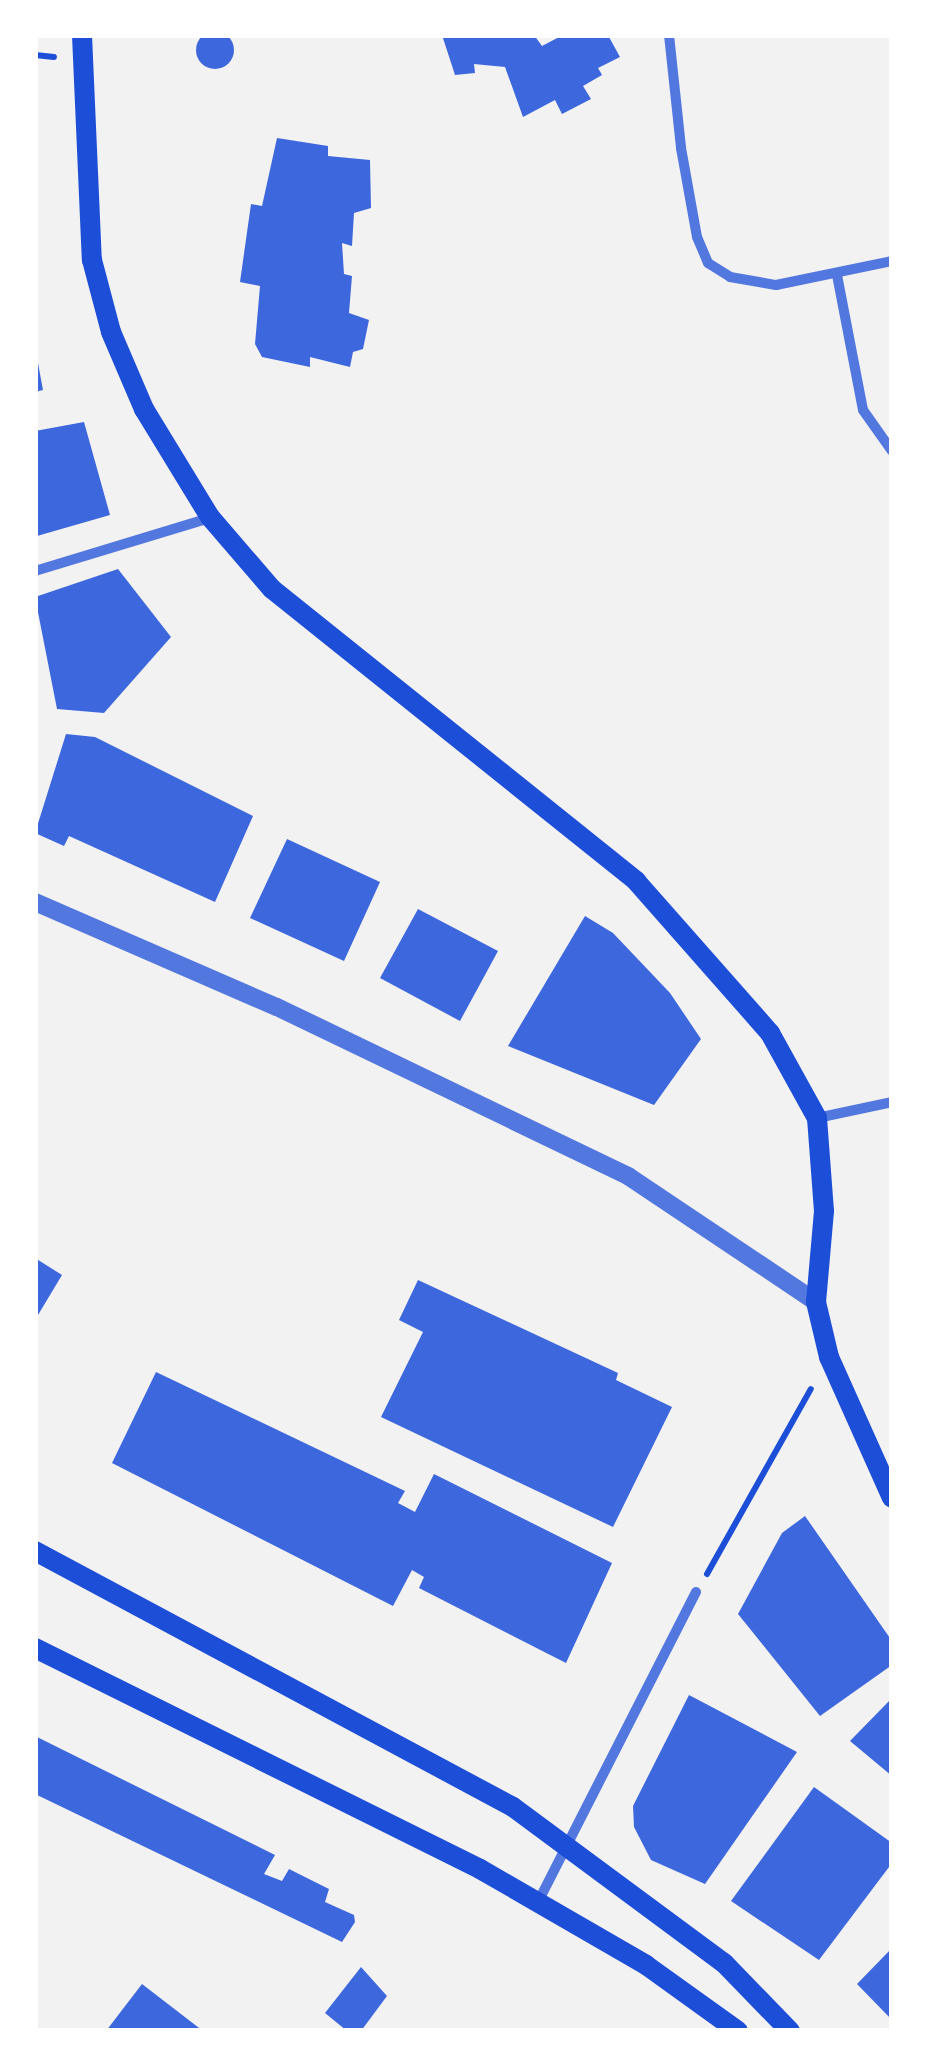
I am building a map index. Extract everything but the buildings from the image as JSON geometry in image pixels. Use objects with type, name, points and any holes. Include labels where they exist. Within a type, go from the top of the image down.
[{"type":"main road","points":[[82,35],[92,260],[111,332],[144,409],[210,517],[272,589],[322,633],[636,881],[770,1033],[817,1118],[824,1211],[816,1302],[830,1357],[892,1498]]},
{"type":"main road","points":[[35,1552],[513,1807],[724,1963],[790,2031]]},
{"type":"main road","points":[[35,1648],[538,1902],[646,1965],[738,2031]]},
{"type":"street","points":[[669,35],[696,237],[708,262],[730,276],[776,285],[892,261]]},
{"type":"street","points":[[836,275],[863,410],[892,451]]},
{"type":"street","points":[[35,571],[210,517]]},
{"type":"street","points":[[35,902],[277,1007],[628,1176],[816,1302]]},
{"type":"street","points":[[817,1118],[892,1102]]},
{"type":"street","points":[[538,1902],[696,1592]]},
{"type":"path","points":[[696,1592],[830,1357]]}]
